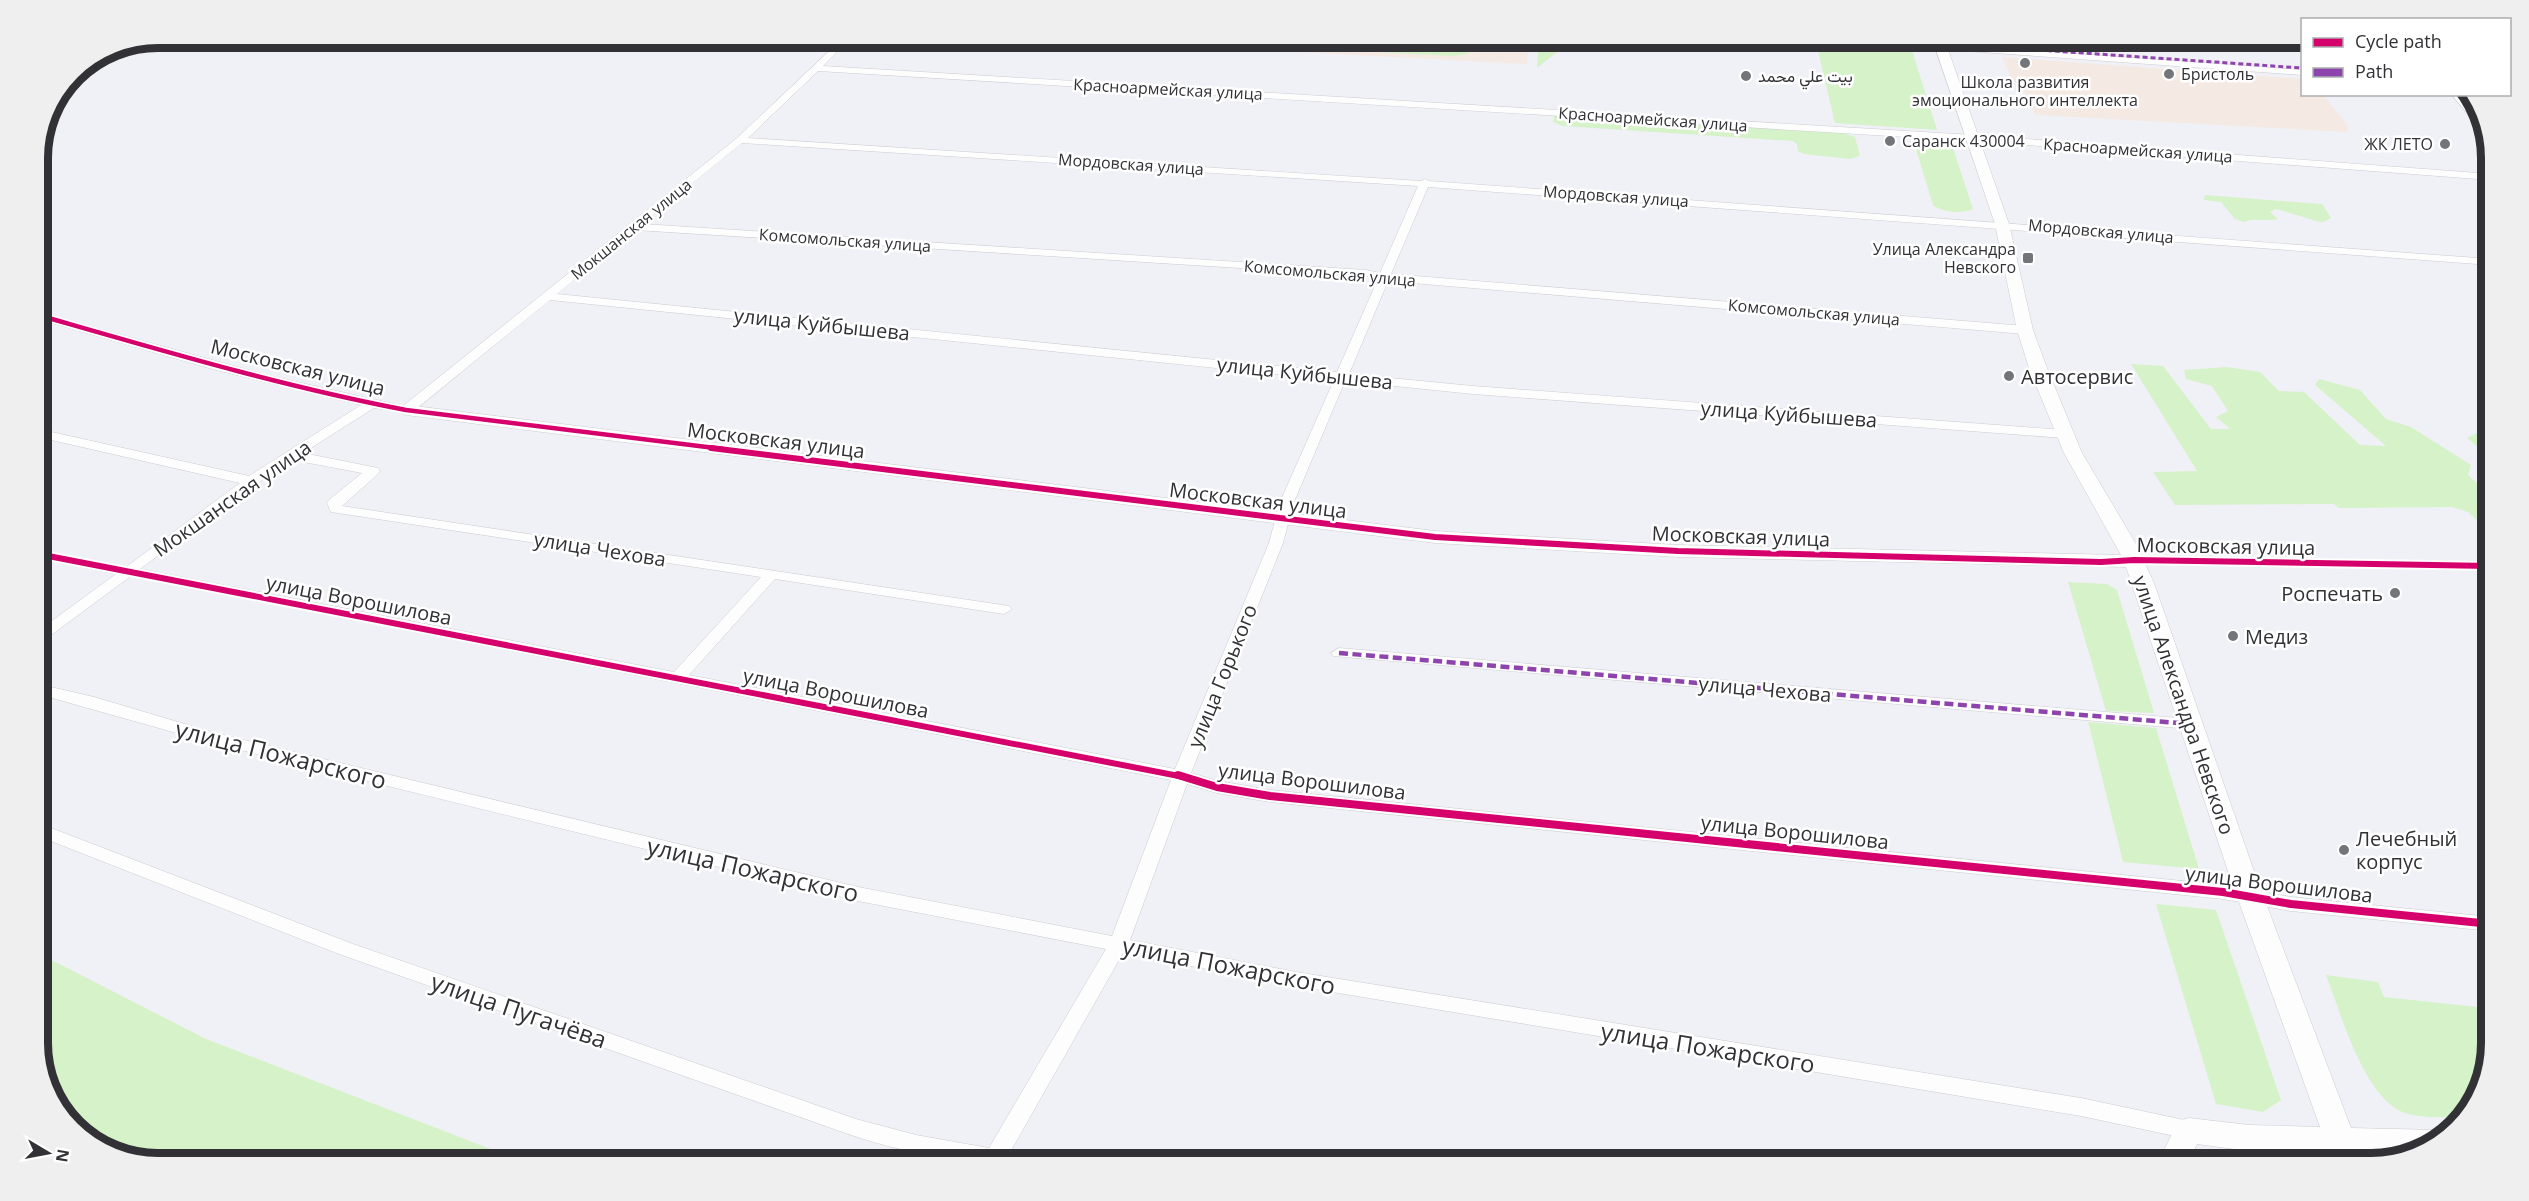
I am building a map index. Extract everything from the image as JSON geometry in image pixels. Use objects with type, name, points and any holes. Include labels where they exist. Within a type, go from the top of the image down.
[{"type":"main road","name":"улица Александра Невского","points":[[1942,48],[2002,224],[2025,330],[2064,434],[2134,560],[2158,624],[2190,724],[2338,1152]]},
{"type":"main road","name":"Московская улица","points":[[406,410],[1281,520],[1478,541],[1611,548],[2101,562],[2134,560]]},
{"type":"main road","name":"улица Пожарского","points":[[2189,1130],[2338,1152],[2412,1145]]},
{"type":"main road","points":[[2178,1153],[2189,1130]]},
{"type":"street","name":"Мокшанская улица","points":[[406,410],[740,140],[836,48]]},
{"type":"street","points":[[2010,48],[2301,73]]},
{"type":"street","name":"Красноармейская улица","points":[[815,68],[1973,138],[2481,176]]},
{"type":"street","points":[[2457,96],[2471,112]]},
{"type":"street","name":"Мордовская улица","points":[[740,140],[1425,182],[2481,261]]},
{"type":"street","name":"улица Горького","points":[[1006,1153],[1119,943],[1181,776],[1276,543],[1281,520],[1425,182]]},
{"type":"street","name":"Комсомольская улица","points":[[634,227],[1366,273],[1385,278],[2025,330]]},
{"type":"street","name":"улица Куйбышева","points":[[548,296],[1473,390],[2064,434]]},
{"type":"street","name":"Московская улица","points":[[48,318],[190,358],[371,404],[406,410]]},
{"type":"street","name":"Мокшанская улица","points":[[48,631],[251,481],[371,404]]},
{"type":"street","points":[[48,435],[251,481]]},
{"type":"street","name":"улица Чехова","points":[[290,455],[373,471],[334,503],[336,509],[1004,609]]},
{"type":"street","name":"улица Ворошилова","points":[[48,556],[1181,776],[1217,787],[1270,796],[2096,879],[2251,897],[2291,904],[2481,923]]},
{"type":"street","name":"Московская улица","points":[[2134,560],[2481,566]]},
{"type":"street","points":[[677,679],[771,575]]},
{"type":"street","name":"улица Чехова","points":[[1339,653],[2190,724]]},
{"type":"street","name":"улица Пожарского","points":[[48,691],[212,738],[858,894],[1296,979],[2081,1107],[2189,1130]]},
{"type":"street","name":"улица Пугачёва","points":[[48,833],[346,950],[856,1128],[962,1153]]},
{"type":"shaded area","points":[[1225,48],[1528,48],[1527,64]]},
{"type":"shaded area","points":[[2002,57],[2301,79],[2301,96],[2324,96],[2348,126],[2347,132],[2035,115],[2020,83],[2013,82]]},
{"type":"green space","points":[[1301,48],[1469,48],[1467,54],[1453,56]]},
{"type":"green space","points":[[1538,48],[1562,48],[1537,68]]},
{"type":"green space","points":[[1817,48],[1911,48],[1937,130],[1835,123]]},
{"type":"green space","points":[[1554,116],[1843,133],[1855,137],[1860,156],[1850,159],[1804,154],[1798,151],[1797,144],[1793,141],[1563,126],[1553,122]]},
{"type":"green space","points":[[1945,145],[1953,148],[1973,209],[1953,212],[1933,205],[1915,146]]},
{"type":"green space","points":[[2205,195],[2322,204],[2331,218],[2319,222],[2275,209],[2270,212],[2278,219],[2244,222],[2235,219],[2221,202],[2204,200]]},
{"type":"green space","points":[[2131,364],[2163,366],[2211,429],[2230,429],[2216,417],[2228,411],[2212,386],[2186,379],[2184,370],[2227,367],[2260,372],[2279,391],[2304,392],[2360,445],[2386,446],[2315,385],[2319,379],[2360,390],[2386,419],[2411,427],[2471,465],[2468,475],[2481,487],[2481,524],[2468,512],[2452,507],[2339,508],[2334,504],[2175,505],[2153,472],[2197,471]]},
{"type":"green space","points":[[2481,431],[2481,450],[2467,438]]},
{"type":"green space","points":[[2068,582],[2107,584],[2117,590],[2154,713],[2106,711]]},
{"type":"green space","points":[[2088,722],[2156,728],[2199,869],[2123,862]]},
{"type":"green space","points":[[2156,904],[2216,910],[2281,1100],[2263,1112],[2216,1104]]},
{"type":"green space","points":[[48,958],[206,1039],[501,1153],[151,1153],[116,1145],[91,1130],[75,1115],[59,1091],[54,1078],[48,1050]]},
{"type":"green space","points":[[2326,975],[2378,982],[2384,997],[2481,1007],[2479,1064],[2473,1085],[2452,1118],[2408,1114],[2393,1106],[2379,1093],[2367,1075],[2347,1033]]},
{"type":"marked path","points":[[2010,48],[2301,68]]},
{"type":"marked path","points":[[1339,653],[2190,724]]},
{"type":"cycle path","points":[[48,318],[313,391],[406,410],[1435,537],[1678,551],[2101,562],[2134,560],[2481,566]]},
{"type":"cycle path","points":[[48,556],[1181,776],[1217,787],[1270,796],[2223,892],[2291,904],[2481,923]]},
{"type":"place","name":"Школа развития эмоционального интеллекта","points":[[2025,63]]},
{"type":"place","name":"Бристоль","points":[[2169,74]]},
{"type":"place","name":"بيت علي محمد","points":[[1746,76]]},
{"type":"place","name":"Саранск 430004","points":[[1890,141]]},
{"type":"place","name":"ЖК ЛЕТО","points":[[2445,144]]},
{"type":"place","name":"Улица Александра Невского","points":[[2028,258]]},
{"type":"place","name":"Автосервис","points":[[2009,376]]},
{"type":"place","name":"Роспечать","points":[[2395,593]]},
{"type":"place","name":"Медиз","points":[[2233,636]]},
{"type":"place","name":"Лечебный корпус","points":[[2344,850]]}]
